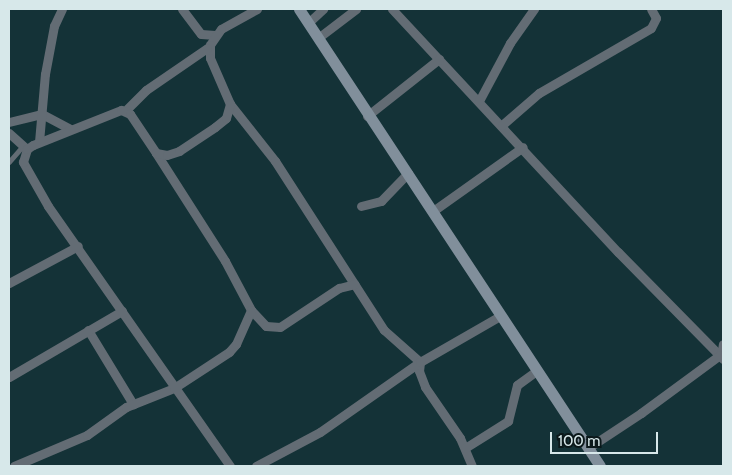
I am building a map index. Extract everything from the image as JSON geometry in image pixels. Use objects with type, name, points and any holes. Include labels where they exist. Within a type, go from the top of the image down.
[{"type":"street","points":[[39,142],[42,91],[50,42],[62,9]]},
{"type":"street","points":[[182,9],[201,34],[230,104],[271,156],[384,330],[420,362]]},
{"type":"street","points":[[23,148],[126,110],[146,90],[208,49],[215,35],[257,9]]},
{"type":"street","points":[[299,9],[367,116],[433,210],[500,316],[600,466]]},
{"type":"street","points":[[308,23],[323,9]]},
{"type":"street","points":[[318,38],[345,12],[356,9]]},
{"type":"street","points":[[392,9],[624,258],[721,357]]},
{"type":"street","points":[[399,9],[402,19]]},
{"type":"street","points":[[479,101],[510,43],[534,9]]},
{"type":"street","points":[[502,125],[534,96],[651,28],[656,18],[651,9]]},
{"type":"street","points":[[201,34],[215,35]]},
{"type":"street","points":[[367,116],[439,59]]},
{"type":"street","points":[[156,153],[167,155],[179,151],[226,118],[230,104]]},
{"type":"street","points":[[126,110],[156,153],[225,261],[251,310],[266,326],[280,327],[339,288],[355,284]]},
{"type":"street","points":[[9,122],[42,114],[70,130]]},
{"type":"street","points":[[226,118],[242,121]]},
{"type":"street","points":[[9,132],[23,148],[25,168],[174,388],[230,466]]},
{"type":"street","points":[[433,210],[523,148]]},
{"type":"street","points":[[361,206],[381,201],[408,173]]},
{"type":"street","points":[[9,283],[78,246]]},
{"type":"street","points":[[14,466],[87,435],[133,404],[174,388],[229,352],[236,344],[251,310]]},
{"type":"street","points":[[9,377],[122,311]]},
{"type":"street","points":[[256,466],[320,432],[420,362],[500,316]]},
{"type":"street","points":[[88,330],[133,404]]},
{"type":"street","points":[[588,448],[642,413],[721,357],[723,344]]},
{"type":"street","points":[[420,362],[419,371],[425,387],[465,448],[472,466]]},
{"type":"street","points":[[465,448],[508,421],[516,385],[536,371]]},
{"type":"street","points":[[30,460],[37,466]]},
{"type":"lane","points":[[9,155],[23,148]]},
{"type":"lane","points":[[9,162],[23,148]]}]
